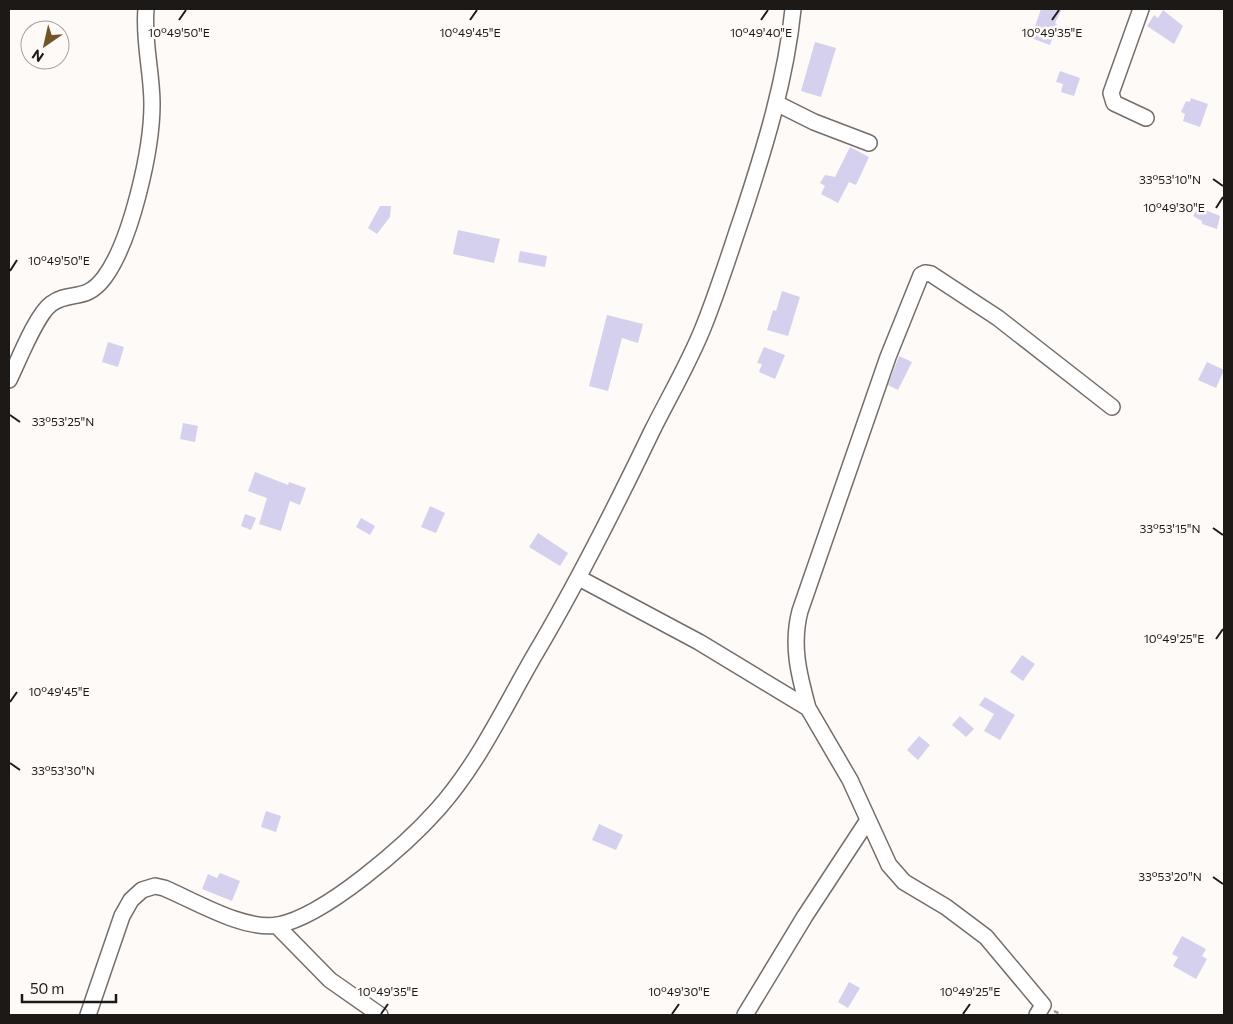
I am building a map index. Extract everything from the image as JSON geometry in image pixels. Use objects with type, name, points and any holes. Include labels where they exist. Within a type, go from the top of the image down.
[{"type":"street","points":[[9,380],[42,314],[50,304],[62,298],[90,292],[103,279],[116,258],[126,233],[141,178],[152,119],[146,9]]},
{"type":"street","points":[[88,1015],[122,916],[131,900],[142,890],[155,886],[256,925],[276,925],[294,920],[366,876],[413,835],[439,808],[462,778],[497,723],[579,578],[702,332],[752,187],[776,103],[789,47],[793,9]]},
{"type":"street","points":[[1141,9],[1111,93],[1114,103],[1146,118]]},
{"type":"street","points":[[776,103],[814,122],[869,143]]},
{"type":"street","points":[[1036,1015],[1043,1005],[986,937],[946,906],[904,882],[889,865],[850,780],[808,708],[797,668],[796,628],[800,611],[888,357],[921,275],[925,273],[936,277],[998,318],[1112,407]]},
{"type":"street","points":[[579,578],[699,642],[808,708]]},
{"type":"street","points":[[745,1015],[805,916],[868,820]]},
{"type":"street","points":[[276,925],[330,980],[380,1015]]},
{"type":"building","points":[[1041,9],[1062,9],[1055,23],[1057,24],[1050,45],[1031,38]]},
{"type":"building","points":[[1163,10],[1183,26],[1174,44],[1147,26],[1154,15],[1158,18]]},
{"type":"building","points":[[815,42],[836,48],[821,97],[801,91]]},
{"type":"building","points":[[1060,71],[1080,78],[1074,96],[1061,92],[1063,84],[1056,82]]},
{"type":"building","points":[[1191,98],[1208,104],[1200,127],[1183,121],[1185,114],[1181,112],[1186,101],[1190,102]]},
{"type":"building","points":[[850,147],[869,157],[856,185],[849,182],[838,203],[821,194],[825,186],[820,183],[825,175],[835,177]]},
{"type":"building","points":[[380,206],[391,206],[390,217],[377,234],[368,228]]},
{"type":"building","points":[[1198,207],[1220,216],[1217,229],[1202,224],[1202,221],[1193,216]]},
{"type":"building","points":[[458,230],[500,239],[494,263],[453,254]]},
{"type":"building","points":[[520,251],[547,256],[545,267],[518,262]]},
{"type":"building","points":[[782,291],[800,297],[788,336],[767,330],[773,310],[776,311]]},
{"type":"building","points":[[607,315],[643,324],[638,343],[622,338],[608,391],[589,386]]},
{"type":"building","points":[[108,342],[124,347],[118,367],[102,362]]},
{"type":"building","points":[[764,347],[785,355],[775,379],[759,372],[762,364],[757,363]]},
{"type":"building","points":[[899,356],[912,362],[898,390],[888,385]]},
{"type":"building","points":[[1207,362],[1224,370],[1216,388],[1198,380]]},
{"type":"building","points":[[183,423],[198,426],[195,442],[180,439]]},
{"type":"building","points":[[255,472],[288,485],[289,482],[306,488],[300,505],[290,501],[281,531],[259,524],[267,498],[248,491]]},
{"type":"building","points":[[430,506],[445,513],[436,533],[421,527]]},
{"type":"building","points":[[245,514],[256,518],[251,530],[241,526]]},
{"type":"building","points":[[361,518],[375,526],[370,535],[356,527]]},
{"type":"building","points":[[538,533],[568,553],[560,566],[529,547]]},
{"type":"building","points":[[1022,655],[1035,664],[1023,681],[1010,672]]},
{"type":"building","points":[[985,697],[1015,715],[1000,740],[984,731],[994,714],[979,705]]},
{"type":"building","points":[[960,716],[974,729],[966,737],[952,725]]},
{"type":"building","points":[[919,736],[930,745],[918,760],[907,750]]},
{"type":"building","points":[[266,811],[281,816],[276,832],[261,827]]},
{"type":"building","points":[[599,824],[623,835],[616,850],[592,840]]},
{"type":"building","points":[[220,873],[240,881],[232,901],[202,889],[208,874],[217,878]]},
{"type":"building","points":[[1182,936],[1206,949],[1202,956],[1207,959],[1196,979],[1173,966],[1178,957],[1172,954]]},
{"type":"building","points":[[849,982],[860,988],[848,1008],[838,1002]]}]
